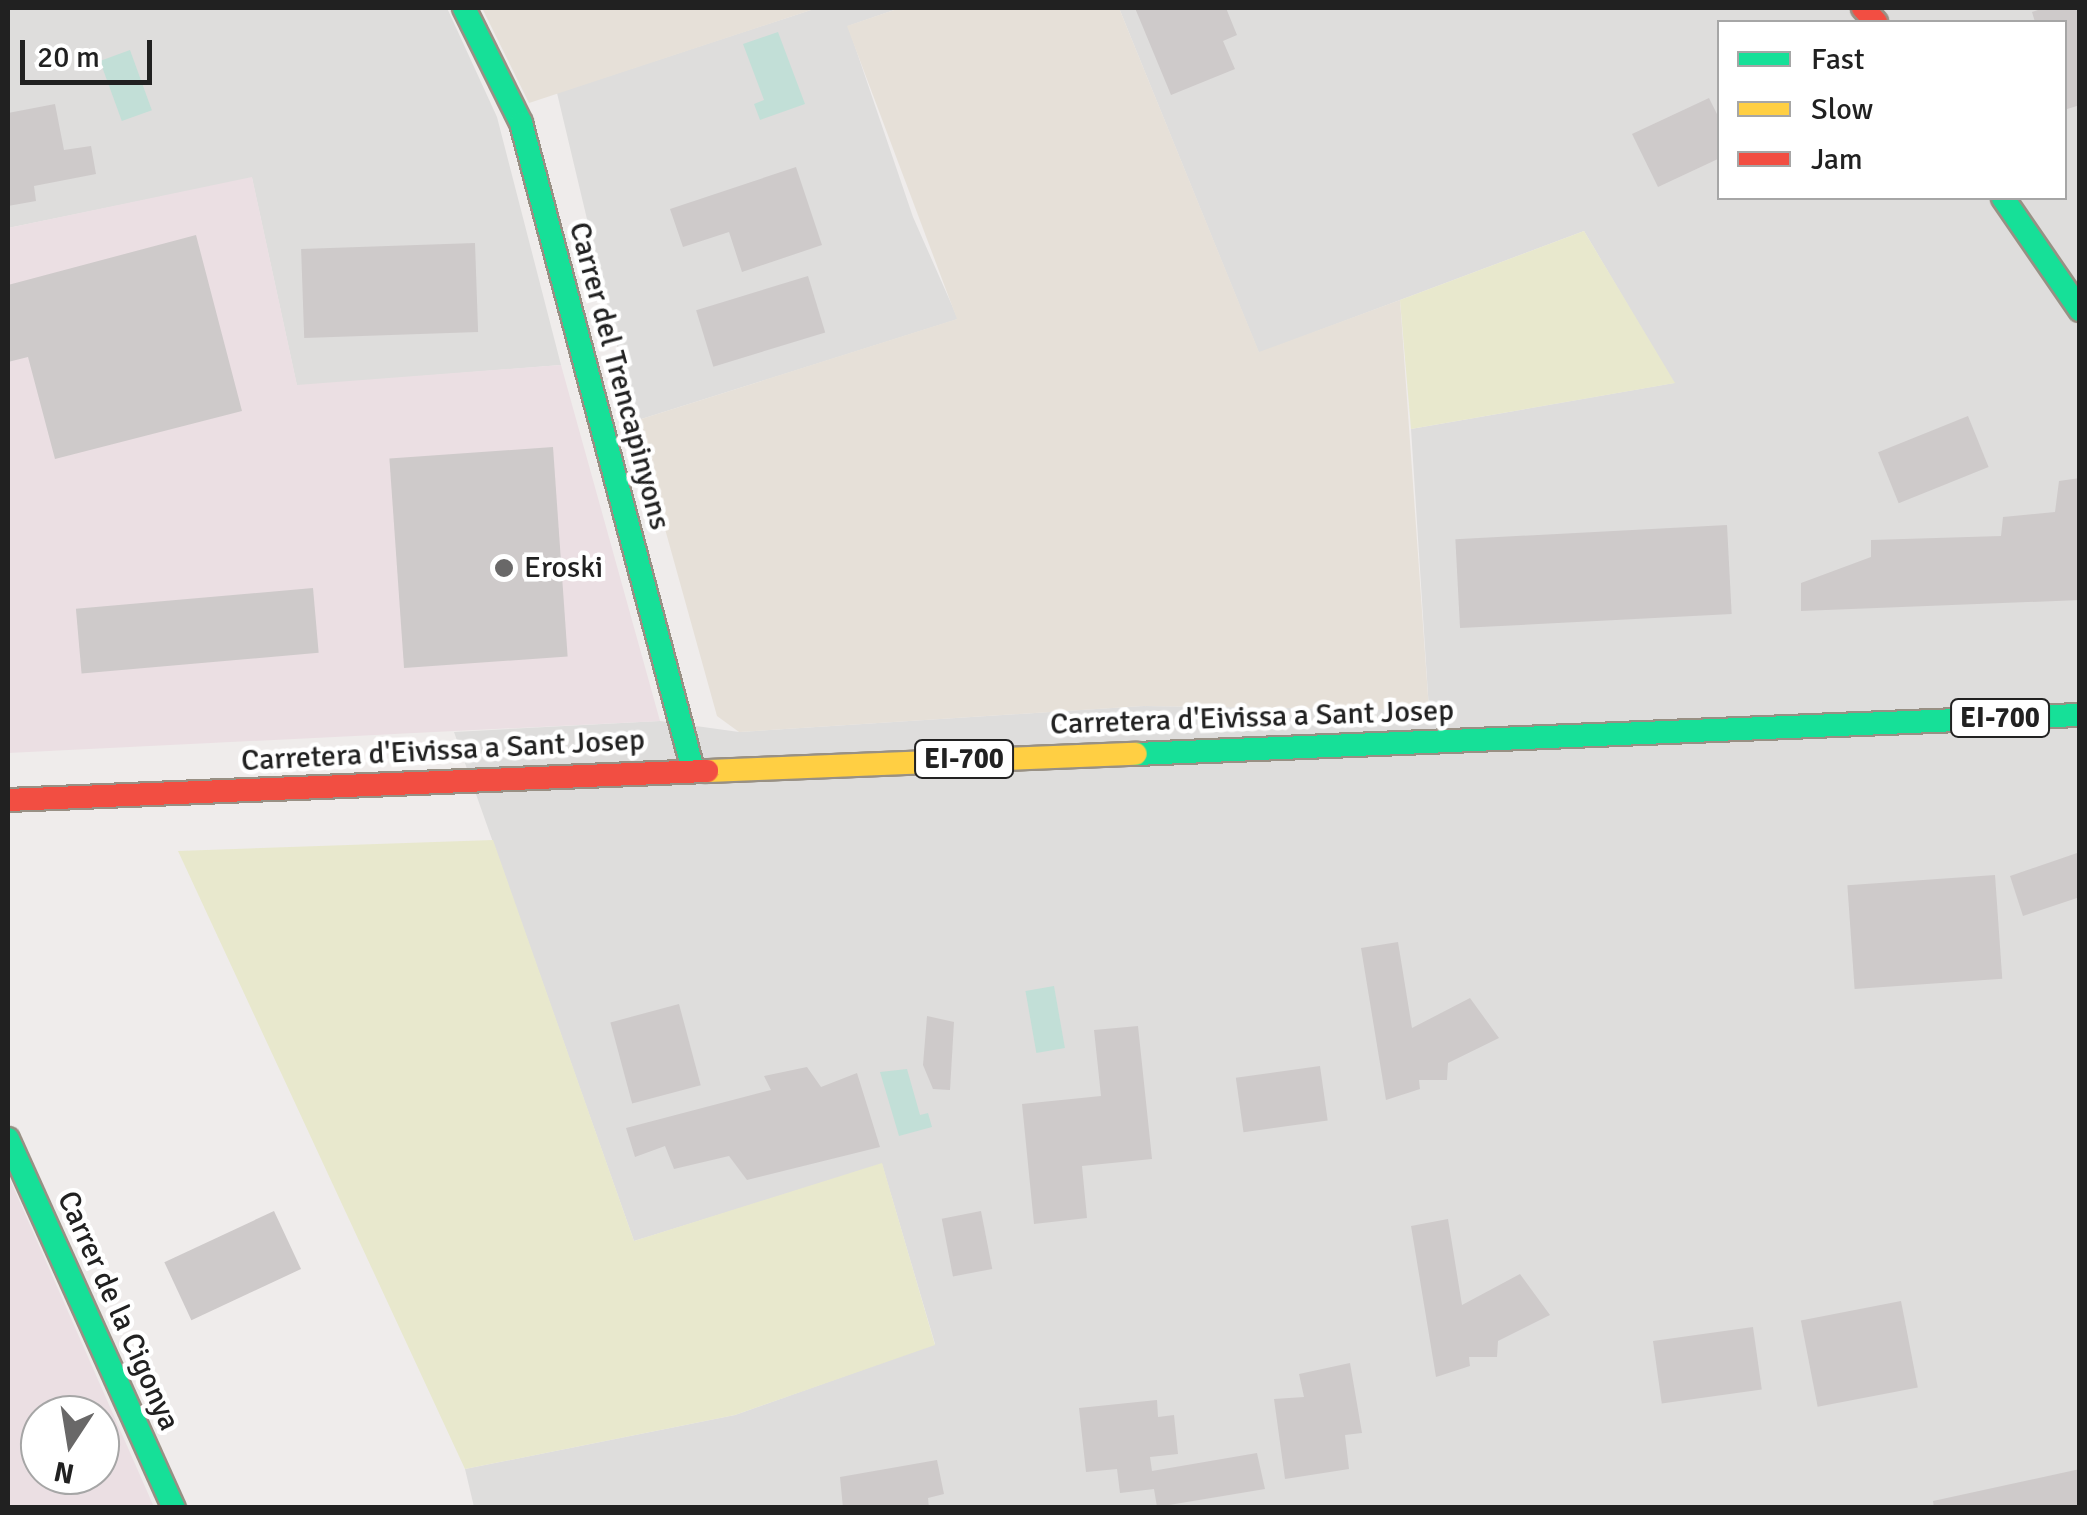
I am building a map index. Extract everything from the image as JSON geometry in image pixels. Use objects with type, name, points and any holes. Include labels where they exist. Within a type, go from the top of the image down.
[{"type":"main road","name":"Carrer del Trencapinyons","points":[[464,8],[520,123],[694,770]]},
{"type":"main road","points":[[2004,200],[2080,310]]},
{"type":"main road","name":"Carretera d'Eivissa a Sant Josep","points":[[8,800],[2080,715]]},
{"type":"main road","name":"Carrer de la Cigonya","points":[[8,1140],[174,1508]]},
{"type":"shaded area","points":[[8,8],[447,8],[497,117],[561,365],[297,386],[252,178],[8,228]]},
{"type":"shaded area","points":[[482,8],[817,8],[529,103]]},
{"type":"shaded area","points":[[817,8],[900,8],[848,26],[913,217],[958,319],[635,421],[557,93]]},
{"type":"shaded area","points":[[900,8],[1119,8],[1259,352],[1400,300],[1429,710],[1143,706],[739,732],[717,716],[635,421],[957,319],[847,26]]},
{"type":"shaded area","points":[[1119,8],[2079,8],[2079,1507],[474,1507],[465,1469],[735,1415],[935,1344],[882,1164],[634,1241],[454,732],[660,721],[739,732],[1143,706],[1429,710],[1411,429],[1674,383],[1584,231],[1259,353]]},
{"type":"shaded area","points":[[778,32],[805,104],[760,120],[754,104],[764,100],[743,44]]},
{"type":"shaded area","points":[[130,50],[152,110],[122,121],[100,61]]},
{"type":"shaded area","points":[[252,177],[297,385],[561,365],[660,721],[8,753],[8,228]]},
{"type":"shaded area","points":[[1584,231],[1675,383],[1411,429],[1400,300]]},
{"type":"shaded area","points":[[493,840],[634,1241],[882,1163],[935,1345],[735,1415],[465,1469],[178,851]]},
{"type":"shaded area","points":[[1054,986],[1065,1048],[1036,1053],[1025,991]]},
{"type":"shaded area","points":[[907,1069],[920,1115],[928,1113],[932,1127],[899,1136],[880,1072]]},
{"type":"shaded area","points":[[8,1175],[105,1395],[20,1395],[20,1495],[120,1495],[120,1430],[154,1507],[8,1507]]},
{"type":"building","points":[[1135,8],[1226,8],[1237,35],[1223,41],[1235,69],[1171,95]]},
{"type":"building","points":[[2080,8],[2080,105],[2067,109],[2067,20],[2034,20],[2032,12]]},
{"type":"building","points":[[1709,98],[1717,114],[1717,159],[1658,187],[1632,134]]},
{"type":"building","points":[[55,104],[64,150],[91,146],[96,174],[34,186],[36,201],[8,206],[8,113]]},
{"type":"building","points":[[796,167],[822,245],[742,272],[729,232],[683,247],[670,209]]},
{"type":"building","points":[[196,235],[242,411],[55,459],[28,357],[8,362],[8,285]]},
{"type":"building","points":[[475,243],[478,332],[304,338],[301,249]]},
{"type":"building","points":[[808,276],[825,332],[713,367],[696,310]]},
{"type":"building","points":[[1968,416],[1989,467],[1899,503],[1878,452]]},
{"type":"building","points":[[553,447],[568,656],[404,668],[389,458]]},
{"type":"building","points":[[2080,478],[2080,600],[1801,611],[1801,583],[1871,557],[1871,540],[2001,536],[2003,517],[2055,512],[2059,481]]},
{"type":"building","points":[[1727,525],[1732,614],[1460,628],[1455,539]]},
{"type":"building","points":[[313,588],[319,653],[82,673],[76,609]]},
{"type":"building","points":[[2080,852],[2080,897],[2023,916],[2010,876]]},
{"type":"building","points":[[1995,875],[2002,979],[1855,989],[1847,885]]},
{"type":"building","points":[[1398,942],[1412,1028],[1470,998],[1499,1038],[1448,1063],[1447,1080],[1419,1080],[1420,1089],[1386,1100],[1361,948]]},
{"type":"building","points":[[679,1004],[701,1085],[632,1104],[610,1022]]},
{"type":"building","points":[[927,1016],[954,1022],[950,1090],[933,1089],[923,1065]]},
{"type":"building","points":[[1138,1026],[1152,1159],[1082,1166],[1087,1218],[1034,1224],[1022,1104],[1101,1096],[1094,1030]]},
{"type":"building","points":[[1320,1066],[1328,1120],[1243,1132],[1236,1078]]},
{"type":"building","points":[[807,1067],[821,1087],[857,1073],[880,1147],[747,1180],[729,1156],[674,1169],[665,1146],[635,1157],[626,1128],[771,1090],[764,1076]]},
{"type":"building","points":[[274,1211],[301,1269],[191,1320],[164,1262]]},
{"type":"building","points":[[981,1211],[992,1269],[953,1277],[942,1219]]},
{"type":"building","points":[[1448,1219],[1462,1305],[1520,1274],[1550,1315],[1498,1341],[1497,1357],[1469,1357],[1470,1366],[1436,1377],[1411,1226]]},
{"type":"building","points":[[1901,1301],[1918,1387],[1818,1407],[1801,1320]]},
{"type":"building","points":[[1753,1327],[1762,1389],[1662,1403],[1653,1341]]},
{"type":"building","points":[[1350,1363],[1362,1433],[1345,1435],[1349,1469],[1285,1479],[1274,1399],[1304,1397],[1299,1374]]},
{"type":"building","points":[[1157,1400],[1158,1417],[1174,1415],[1178,1454],[1150,1457],[1152,1471],[1257,1453],[1265,1489],[1157,1507],[1154,1489],[1120,1493],[1117,1469],[1086,1472],[1079,1408]]},
{"type":"building","points":[[937,1460],[944,1494],[928,1498],[929,1508],[843,1508],[840,1477]]},
{"type":"building","points":[[2080,1469],[2080,1508],[1934,1508],[1933,1501]]},
{"type":"traffic: fast","points":[[464,8],[521,123],[693,770]]},
{"type":"traffic: fast","points":[[2004,200],[2080,310]]},
{"type":"traffic: fast","points":[[1136,754],[2080,715]]},
{"type":"traffic: fast","points":[[8,1139],[174,1508]]},
{"type":"traffic: slow","points":[[707,771],[1136,754]]},
{"type":"traffic: jam","points":[[1863,8],[1874,20]]},
{"type":"traffic: jam","points":[[8,800],[707,771]]},
{"type":"place","name":"Eroski","points":[[504,568]]}]
